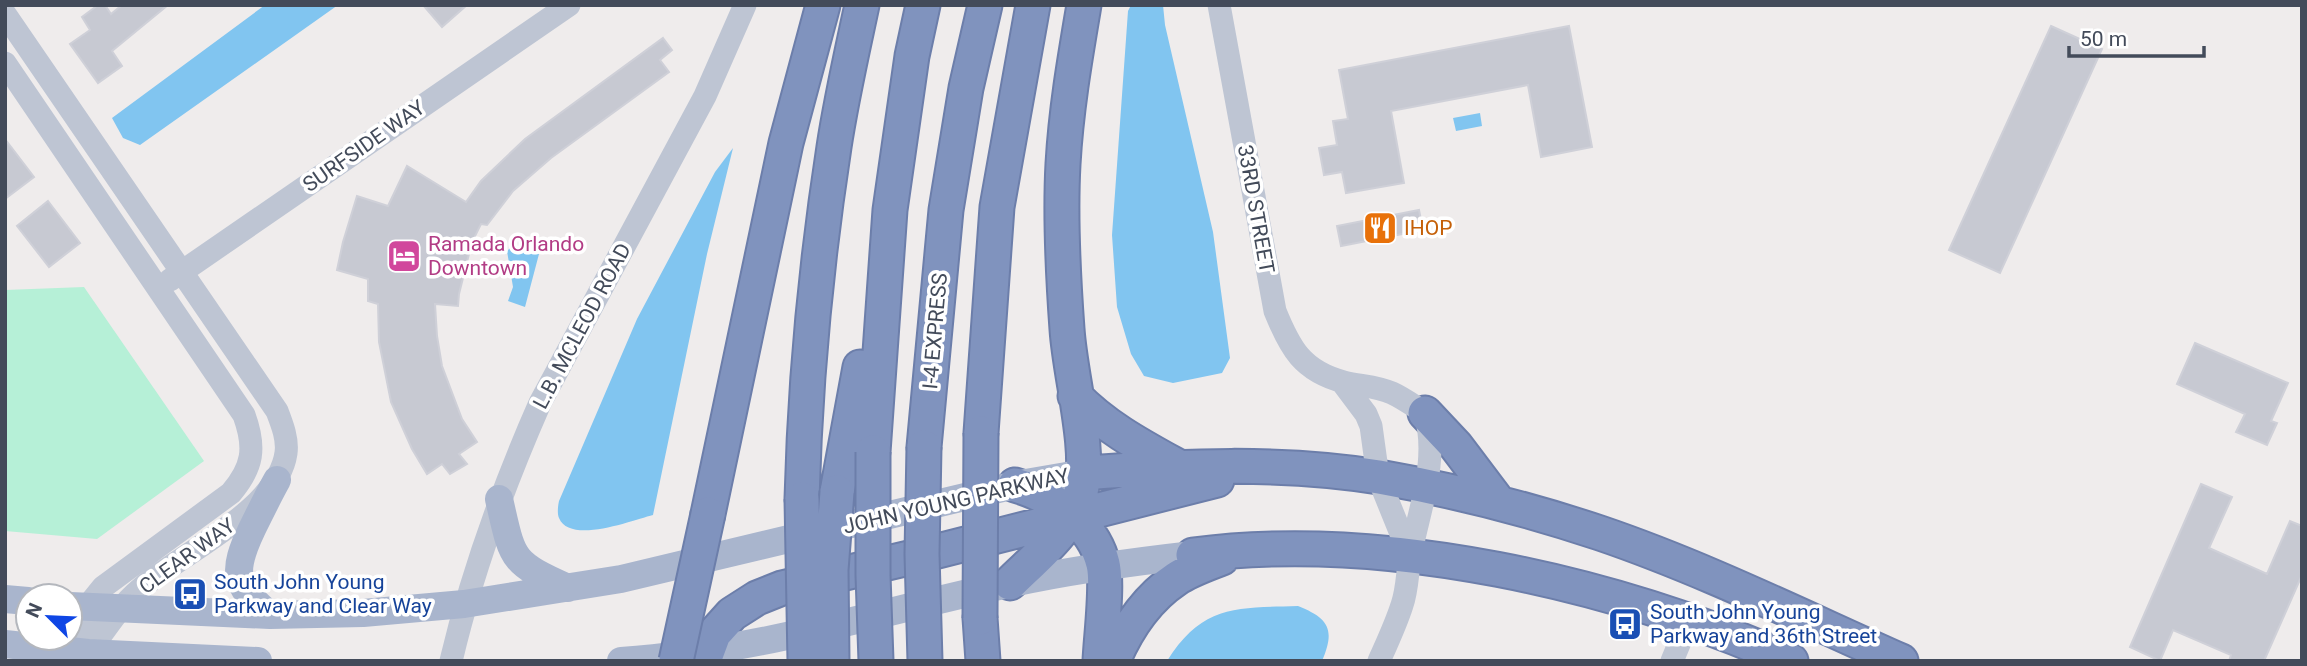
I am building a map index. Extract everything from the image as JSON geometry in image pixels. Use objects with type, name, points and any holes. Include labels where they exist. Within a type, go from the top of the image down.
[{"type":"highway","points":[[695,658],[708,514],[786,143],[823,5]]},
{"type":"highway","points":[[805,661],[803,499],[808,370],[818,263],[834,145],[862,5]]},
{"type":"highway","points":[[832,661],[831,570],[837,492],[890,210],[912,56],[923,5]]},
{"type":"highway","name":"I-4 EXPRESS","points":[[925,661],[922,554],[924,447],[946,210],[967,88],[985,5]]},
{"type":"highway","points":[[983,661],[980,618],[981,433],[997,207],[1033,5]]},
{"type":"highway","points":[[1010,583],[1073,517],[1084,473],[1067,333],[1062,243],[1063,164],[1070,89],[1084,5]]},
{"type":"highway","points":[[876,661],[873,452],[890,210]]},
{"type":"highway","points":[[1075,396],[1114,431],[1179,467]]},
{"type":"highway","points":[[1425,413],[1456,446],[1499,503]]},
{"type":"highway","points":[[695,658],[732,614],[757,598],[782,588],[1270,466]]},
{"type":"highway","name":"JOHN YOUNG PARKWAY","points":[[1084,473],[1179,467],[1270,466],[1378,477],[1499,503],[1601,533],[1662,556],[1901,661]]},
{"type":"highway","points":[[1015,485],[1037,491],[1056,502],[1073,517],[1097,547],[1104,566],[1100,661]]},
{"type":"highway","points":[[1113,661],[1137,615],[1152,597],[1178,577],[1243,548]]},
{"type":"highway","points":[[1193,555],[1243,548],[1311,549],[1410,556],[1487,568],[1563,584],[1689,620],[1740,638],[1791,661]]},
{"type":"main road","name":"JOHN YOUNG PARKWAY","points":[[84,607],[270,615],[363,613],[464,604],[621,579],[1015,485],[1084,473]]},
{"type":"main road","points":[[270,615],[252,600],[238,571],[240,555],[277,480]]},
{"type":"main road","points":[[499,499],[515,556],[530,571],[568,588]]},
{"type":"main road","points":[[621,661],[695,658],[1010,583],[1104,566],[1193,555]]},
{"type":"main road","points":[[5,644],[175,659],[258,661]]},
{"type":"street","name":"SURFSIDE WAY","points":[[158,287],[569,5]]},
{"type":"street","name":"L.B. MCLEOD ROAD","points":[[451,661],[464,604],[499,499],[540,403],[705,96],[745,5]]},
{"type":"street","name":"33RD STREET","points":[[1219,5],[1275,311],[1287,341],[1298,357],[1316,372],[1342,382],[1391,393],[1425,413]]},
{"type":"street","name":"CLEAR WAY","points":[[10,14],[277,411],[284,429],[286,450],[277,480],[242,517],[139,589],[120,608],[88,653]]},
{"type":"street","name":"CLEAR WAY","points":[[5,63],[244,415],[250,430],[250,460],[244,477],[231,494],[84,602]]},
{"type":"street","name":"33RD STREET","points":[[1342,382],[1366,414],[1371,426],[1378,477],[1410,556]]},
{"type":"street","points":[[1379,661],[1407,587],[1410,556],[1426,487],[1431,445],[1425,413]]},
{"type":"street","points":[[1672,661],[1689,620]]},
{"type":"street","points":[[84,635],[88,653]]},
{"type":"green space","points":[[84,287],[204,461],[97,539],[5,531],[5,290]]},
{"type":"water","points":[[265,5],[338,5],[140,145],[123,138],[112,118]]},
{"type":"water","points":[[1131,5],[1163,5],[1165,25],[1213,232],[1230,358],[1222,373],[1173,383],[1144,376],[1131,354],[1117,307],[1112,235],[1128,11]]},
{"type":"water","points":[[1480,113],[1482,126],[1456,131],[1453,118]]},
{"type":"water","points":[[733,148],[707,254],[653,515],[588,530],[565,526],[558,516],[559,501],[637,319],[715,172]]},
{"type":"water","points":[[511,247],[539,254],[525,307],[508,301],[513,287],[507,251]]},
{"type":"water","points":[[1298,606],[1316,615],[1326,626],[1328,641],[1322,661],[1167,661],[1180,642],[1208,619],[1239,609]]},
{"type":"building","points":[[98,5],[105,5],[111,14],[122,5],[168,5],[112,51],[122,66],[98,83],[70,44],[90,30],[82,17]]},
{"type":"building","points":[[423,5],[467,5],[442,27]]},
{"type":"building","points":[[1569,26],[1592,147],[1541,157],[1528,85],[1391,111],[1404,183],[1346,193],[1342,172],[1324,175],[1319,148],[1337,145],[1333,121],[1348,119],[1339,70]]},
{"type":"building","points":[[2051,26],[2102,49],[2000,273],[1949,250]]},
{"type":"building","name":"Ramada Orlando Downtown","points":[[663,38],[672,50],[660,60],[669,72],[551,158],[513,191],[487,225],[481,224],[472,242],[458,306],[435,304],[442,366],[462,419],[477,442],[459,454],[467,464],[450,474],[442,464],[427,474],[412,449],[391,402],[379,342],[378,304],[368,301],[368,279],[337,270],[357,196],[388,206],[407,166],[466,202],[481,181],[525,139]]},
{"type":"building","points":[[5,139],[34,177],[5,199]]},
{"type":"building","points":[[48,201],[80,243],[49,267],[17,226]]},
{"type":"building","name":"IHOP","points":[[1419,210],[1423,230],[1341,246],[1337,226]]},
{"type":"building","points":[[2195,343],[2288,383],[2271,421],[2277,423],[2267,445],[2236,432],[2245,414],[2177,384]]},
{"type":"building","points":[[2201,484],[2232,497],[2209,548],[2267,574],[2290,521],[2302,526],[2302,575],[2264,661],[2229,661],[2231,655],[2173,630],[2160,661],[2130,647]]},
{"type":"place","name":"IHOP","points":[[1380,228]]},
{"type":"place","name":"Ramada Orlando Downtown","points":[[404,256]]},
{"type":"place","name":"South John Young Parkway and Clear Way","points":[[190,594]]},
{"type":"place","name":"South John Young Parkway and 36th Street","points":[[1625,624]]}]
